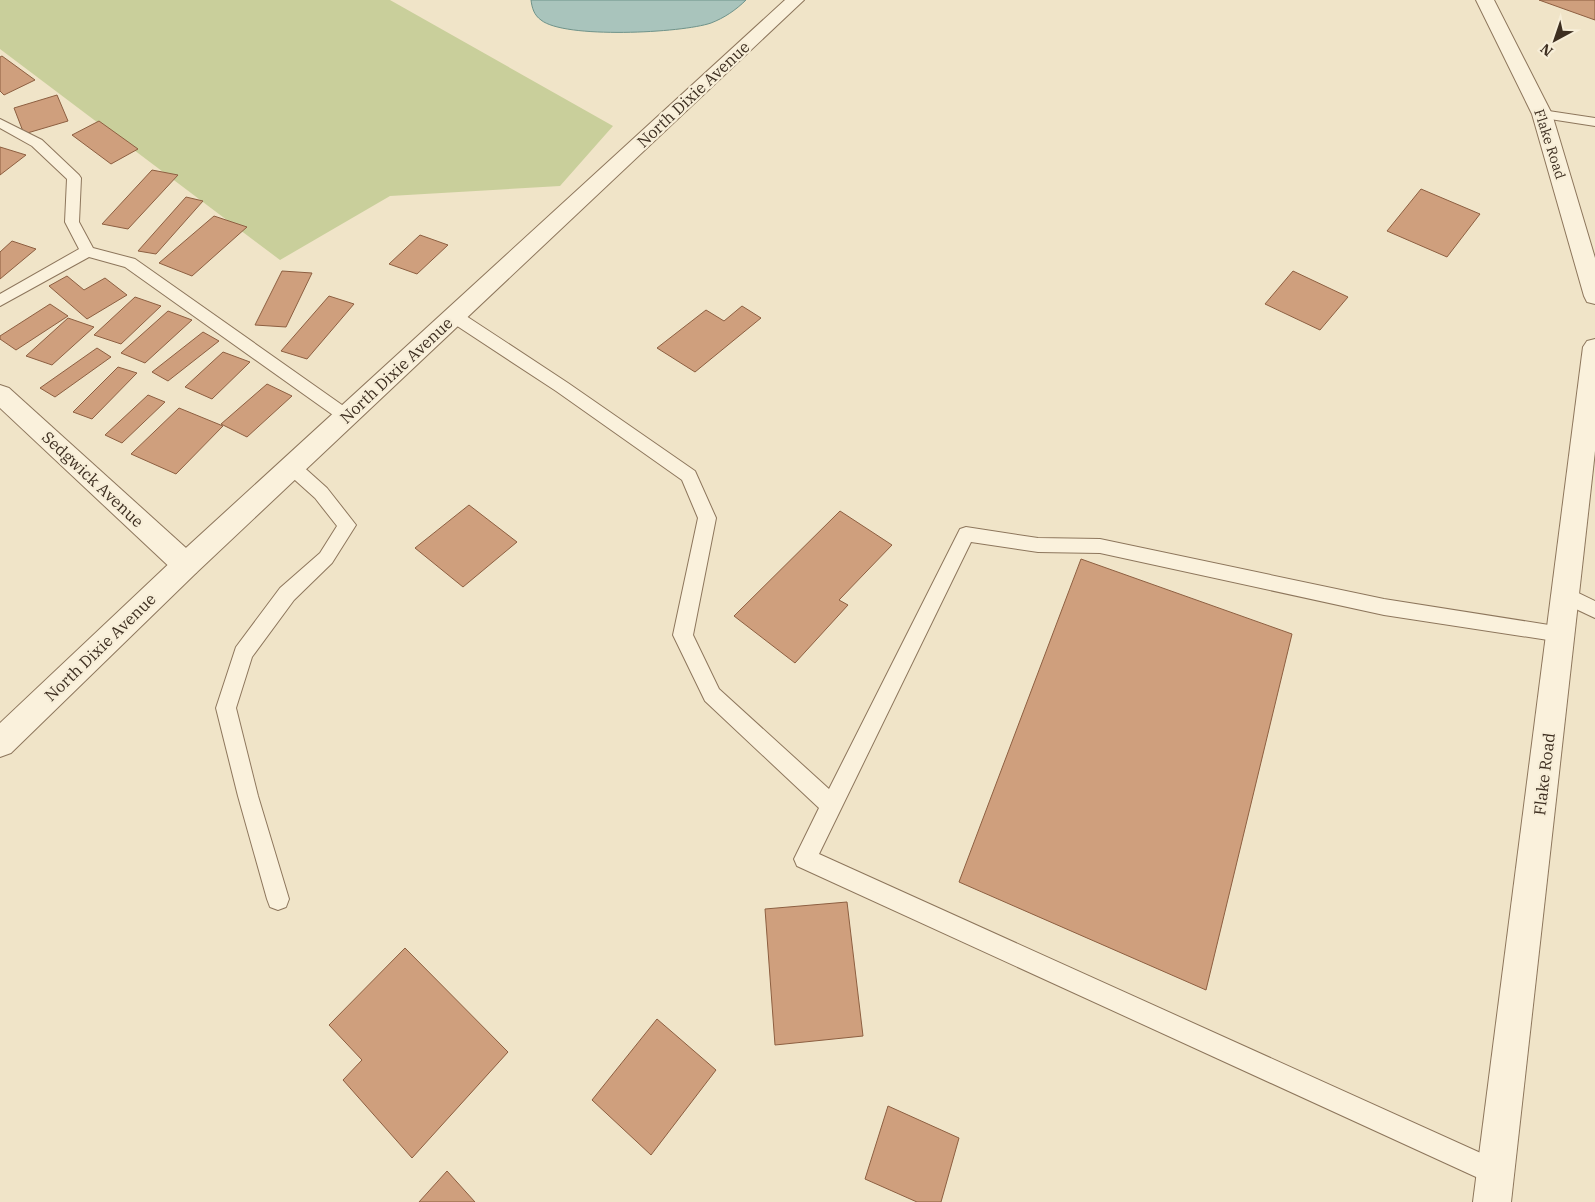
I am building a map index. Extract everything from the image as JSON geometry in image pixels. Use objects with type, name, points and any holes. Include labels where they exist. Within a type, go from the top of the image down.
[{"type":"street","name":"North Dixie Avenue","points":[[0,743],[186,565],[795,0]]},
{"type":"street","name":"Flake Road","points":[[1486,0],[1542,114],[1595,296]]},
{"type":"street","name":"Flake Road","points":[[1494,1188],[1595,347]]},
{"type":"street","name":"Sedgwick Avenue","points":[[0,394],[186,565]]},
{"type":"lane","points":[[1542,114],[1595,122]]},
{"type":"lane","points":[[0,123],[37,144],[74,178],[72,222],[87,251]]},
{"type":"lane","points":[[0,301],[87,251],[130,263],[346,416]]},
{"type":"lane","points":[[454,316],[562,387],[689,476],[707,518],[683,635],[712,695],[832,806]]},
{"type":"lane","points":[[278,899],[248,796],[226,708],[243,653],[287,594],[326,558],[347,525],[322,492],[292,467]]},
{"type":"lane","points":[[1494,1188],[805,858],[966,534],[1038,545],[1100,546],[1384,607],[1561,634]]},
{"type":"lane","points":[[1566,595],[1595,610]]},
{"type":"green space","points":[[0,0],[390,0],[613,126],[560,186],[390,196],[280,260],[0,49]]},
{"type":"water","points":[[531,0],[746,0],[721,19],[696,27],[651,31],[597,32],[554,26],[541,20],[533,9]]},
{"type":"building","points":[[1539,0],[1595,0],[1595,20]]},
{"type":"building","points":[[2,56],[35,80],[4,95],[0,91],[0,57]]},
{"type":"building","points":[[57,95],[68,121],[24,134],[14,108]]},
{"type":"building","points":[[99,121],[138,149],[111,164],[72,135]]},
{"type":"building","points":[[0,147],[26,155],[0,175]]},
{"type":"building","points":[[152,170],[178,175],[128,229],[102,224]]},
{"type":"building","points":[[1421,189],[1480,214],[1447,257],[1387,231]]},
{"type":"building","points":[[186,197],[203,201],[156,254],[138,251]]},
{"type":"building","points":[[214,216],[247,227],[192,276],[159,263]]},
{"type":"building","points":[[420,235],[448,245],[417,274],[389,264]]},
{"type":"building","points":[[12,241],[36,249],[0,279],[0,252]]},
{"type":"building","points":[[282,271],[312,273],[286,327],[255,325]]},
{"type":"building","points":[[1293,271],[1348,297],[1320,330],[1265,304]]},
{"type":"building","points":[[67,276],[84,290],[105,278],[127,295],[87,319],[49,286]]},
{"type":"building","points":[[329,296],[354,304],[307,359],[281,351]]},
{"type":"building","points":[[135,297],[161,306],[121,344],[94,335]]},
{"type":"building","points":[[50,304],[68,316],[16,350],[0,339],[0,336]]},
{"type":"building","points":[[742,306],[761,318],[695,372],[657,348],[706,310],[724,321]]},
{"type":"building","points":[[168,311],[192,320],[145,363],[121,353]]},
{"type":"building","points":[[68,318],[94,327],[52,365],[26,356]]},
{"type":"building","points":[[203,332],[219,341],[168,381],[152,372]]},
{"type":"building","points":[[97,348],[111,357],[55,397],[40,388]]},
{"type":"building","points":[[223,352],[250,362],[212,399],[185,387]]},
{"type":"building","points":[[118,367],[137,373],[92,419],[73,412]]},
{"type":"building","points":[[267,384],[292,396],[247,437],[221,424]]},
{"type":"building","points":[[148,395],[165,402],[122,443],[105,435]]},
{"type":"building","points":[[179,408],[223,426],[176,474],[131,454]]},
{"type":"building","points":[[469,505],[517,542],[463,587],[415,548]]},
{"type":"building","points":[[840,511],[892,545],[839,600],[848,605],[795,663],[734,616]]},
{"type":"building","points":[[1081,559],[1292,634],[1206,990],[959,882]]},
{"type":"building","points":[[847,902],[863,1036],[775,1045],[765,909]]},
{"type":"building","points":[[405,948],[508,1052],[412,1158],[343,1080],[362,1060],[329,1025]]},
{"type":"building","points":[[657,1019],[716,1070],[651,1155],[592,1100]]},
{"type":"building","points":[[888,1106],[959,1138],[941,1202],[917,1202],[865,1179]]},
{"type":"building","points":[[447,1171],[475,1202],[419,1202]]}]
